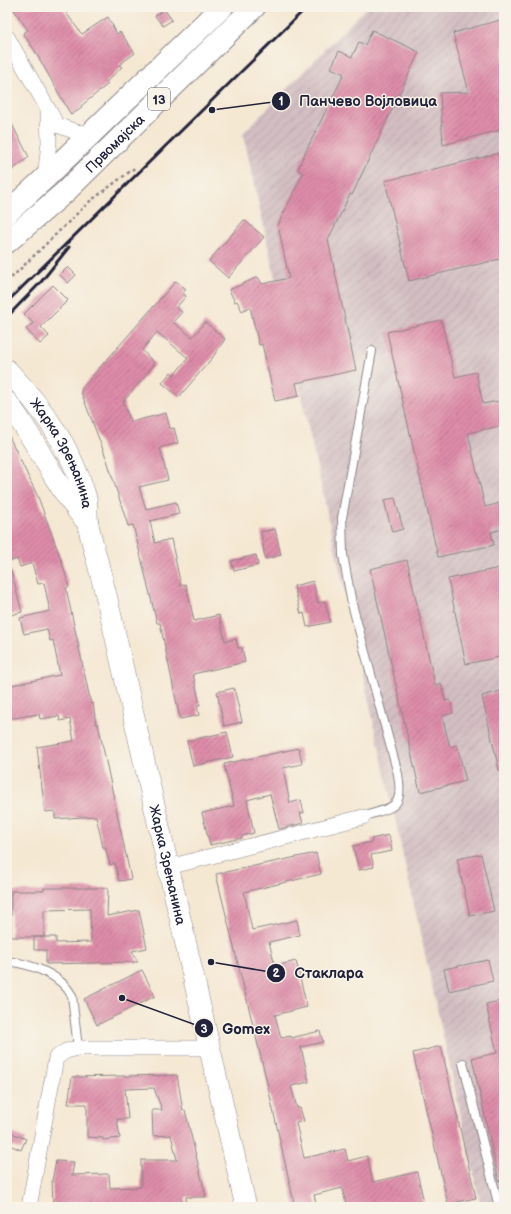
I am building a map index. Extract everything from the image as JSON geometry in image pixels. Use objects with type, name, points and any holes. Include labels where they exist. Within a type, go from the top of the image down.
[{"type":"main road","name":"Првомајска","points":[[7,213],[95,131],[222,7]]},
{"type":"main road","name":"Првомајска","points":[[7,242],[65,192],[254,7]]},
{"type":"street","points":[[7,37],[57,125],[79,133],[95,131]]},
{"type":"street","points":[[44,179],[49,142],[48,110]]},
{"type":"street","name":"Жарка Зрењанина","points":[[7,370],[40,407],[57,431],[72,461],[86,499],[88,523],[246,1207]]},
{"type":"street","name":"Жарка Зрењанина","points":[[7,402],[22,422],[72,506],[88,523]]},
{"type":"street","points":[[168,867],[363,817]]},
{"type":"street","points":[[29,1207],[56,1058],[66,1051],[78,1048],[209,1048]]},
{"type":"lane","points":[[363,817],[392,807],[396,803],[401,792],[398,774],[352,604],[343,555],[342,518],[372,351]]},
{"type":"lane","points":[[7,962],[35,967],[62,983],[68,989],[72,996],[78,1048]]},
{"type":"lane","points":[[463,1063],[499,1207]]},
{"type":"path","points":[[7,282],[89,202],[136,167]]},
{"type":"shaded area","points":[[367,7],[504,7],[504,1207],[481,1207],[243,133]]},
{"type":"building","points":[[12,7],[62,7],[82,34],[108,17],[117,34],[120,32],[135,53],[119,65],[122,67],[106,82],[108,84],[81,106],[82,108],[71,115],[35,51],[23,33],[28,30]]},
{"type":"building","points":[[164,9],[172,20],[163,26],[155,16]]},
{"type":"building","points":[[504,19],[504,129],[443,145],[440,93],[469,92],[453,33]]},
{"type":"building","points":[[372,30],[419,52],[352,195],[350,194],[328,240],[356,370],[296,383],[299,396],[275,401],[262,344],[259,345],[250,307],[242,311],[237,301],[235,302],[229,290],[258,277],[262,284],[289,278],[278,225],[303,173],[298,170],[302,159],[344,74],[331,68],[339,51],[352,57],[359,42],[365,45]]},
{"type":"building","points":[[7,115],[29,157],[7,174]]},
{"type":"building","points":[[504,152],[504,258],[409,281],[385,181]]},
{"type":"building","points":[[244,220],[264,237],[228,278],[209,261]]},
{"type":"building","points":[[68,267],[76,275],[68,283],[60,275]]},
{"type":"building","points":[[176,281],[186,289],[183,293],[186,296],[176,308],[182,312],[173,322],[192,337],[205,322],[225,339],[213,357],[179,397],[162,383],[171,372],[174,375],[188,358],[157,332],[142,350],[155,364],[123,402],[131,422],[166,413],[170,429],[174,428],[178,443],[160,448],[168,480],[139,487],[146,509],[176,502],[179,514],[150,521],[155,543],[171,539],[181,586],[186,584],[194,621],[219,615],[225,641],[236,639],[238,648],[242,648],[245,662],[193,674],[200,705],[197,705],[199,715],[180,719],[160,623],[157,623],[133,525],[128,526],[107,460],[81,392],[82,388]]},
{"type":"building","points":[[53,285],[68,300],[41,327],[49,336],[40,344],[26,329],[33,323],[24,314]]},
{"type":"building","points":[[441,320],[455,377],[476,372],[483,404],[504,400],[504,425],[468,433],[485,507],[504,502],[504,529],[491,532],[494,545],[438,557],[387,332]]},
{"type":"building","points":[[7,432],[38,497],[62,562],[69,587],[66,588],[91,704],[93,703],[96,724],[98,724],[131,879],[119,881],[115,863],[110,865],[105,847],[103,847],[96,816],[55,819],[55,811],[45,812],[37,747],[74,741],[70,719],[60,721],[59,716],[40,719],[39,714],[7,719],[7,686],[60,675],[53,640],[50,641],[47,629],[24,634],[20,618],[50,611],[44,583],[38,584],[32,563],[20,567],[17,559],[7,562]]},
{"type":"building","points":[[395,498],[403,529],[392,532],[384,500]]},
{"type":"building","points":[[275,529],[281,555],[265,559],[261,532]]},
{"type":"building","points":[[256,555],[258,565],[234,571],[231,561]]},
{"type":"building","points":[[407,560],[435,685],[441,683],[445,701],[450,700],[453,713],[442,716],[450,747],[457,745],[466,781],[420,792],[370,569]]},
{"type":"building","points":[[504,567],[504,656],[466,664],[448,579]]},
{"type":"building","points":[[7,571],[11,571],[22,612],[7,616]]},
{"type":"building","points":[[313,581],[318,603],[325,601],[330,622],[307,627],[304,613],[301,614],[294,586]]},
{"type":"building","points":[[234,688],[242,722],[224,726],[217,692]]},
{"type":"building","points":[[504,690],[504,770],[499,770],[482,696]]},
{"type":"building","points":[[227,732],[233,757],[193,766],[187,741]]},
{"type":"building","points":[[299,748],[302,764],[283,768],[290,803],[301,800],[304,813],[300,813],[303,823],[279,829],[270,794],[247,800],[254,833],[242,836],[242,838],[210,845],[202,813],[234,806],[224,764]]},
{"type":"building","points":[[389,835],[392,851],[371,855],[374,867],[359,870],[353,846],[372,842],[371,839]]},
{"type":"building","points":[[316,853],[321,874],[244,892],[252,930],[297,920],[300,935],[269,942],[275,966],[296,961],[307,1007],[275,1015],[281,1038],[291,1036],[291,1038],[320,1031],[323,1042],[301,1047],[309,1082],[291,1086],[297,1108],[300,1108],[304,1121],[296,1123],[304,1158],[345,1149],[348,1161],[367,1156],[373,1182],[417,1172],[425,1207],[347,1207],[342,1188],[314,1195],[317,1207],[295,1207],[265,1074],[216,874]]},
{"type":"building","points":[[481,854],[494,911],[470,916],[457,859]]},
{"type":"building","points":[[44,888],[108,888],[107,916],[139,910],[147,948],[132,951],[138,962],[46,964],[46,950],[34,950],[34,937],[11,937],[11,891],[44,891]],"holes":[[[90,909],[91,942],[56,943],[56,937],[44,937],[44,910]]]},
{"type":"building","points":[[488,960],[493,981],[449,991],[444,969]]},
{"type":"building","points":[[142,970],[155,996],[97,1025],[84,999]]},
{"type":"building","points":[[504,1000],[504,1180],[499,1181],[472,1058],[497,1053],[486,1004]]},
{"type":"building","points":[[441,1046],[476,1198],[448,1204],[413,1053]]},
{"type":"building","points":[[177,1075],[183,1111],[185,1110],[206,1197],[186,1197],[186,1207],[53,1207],[52,1181],[56,1161],[74,1162],[72,1175],[109,1174],[110,1188],[141,1187],[141,1160],[177,1160],[171,1135],[153,1136],[152,1110],[162,1110],[154,1088],[125,1089],[128,1119],[117,1119],[120,1138],[103,1140],[103,1138],[87,1137],[87,1104],[68,1104],[72,1077]]},
{"type":"building","points":[[7,1131],[26,1139],[21,1150],[7,1144]]},
{"type":"railway","points":[[7,302],[307,7]]},
{"type":"railway","points":[[7,317],[41,282],[69,247]]},
{"type":"place","name":"Панчево Војловица","points":[[212,110]]},
{"type":"place","name":"Стаклара","points":[[211,962]]},
{"type":"place","name":"Gomex","points":[[122,998]]}]
